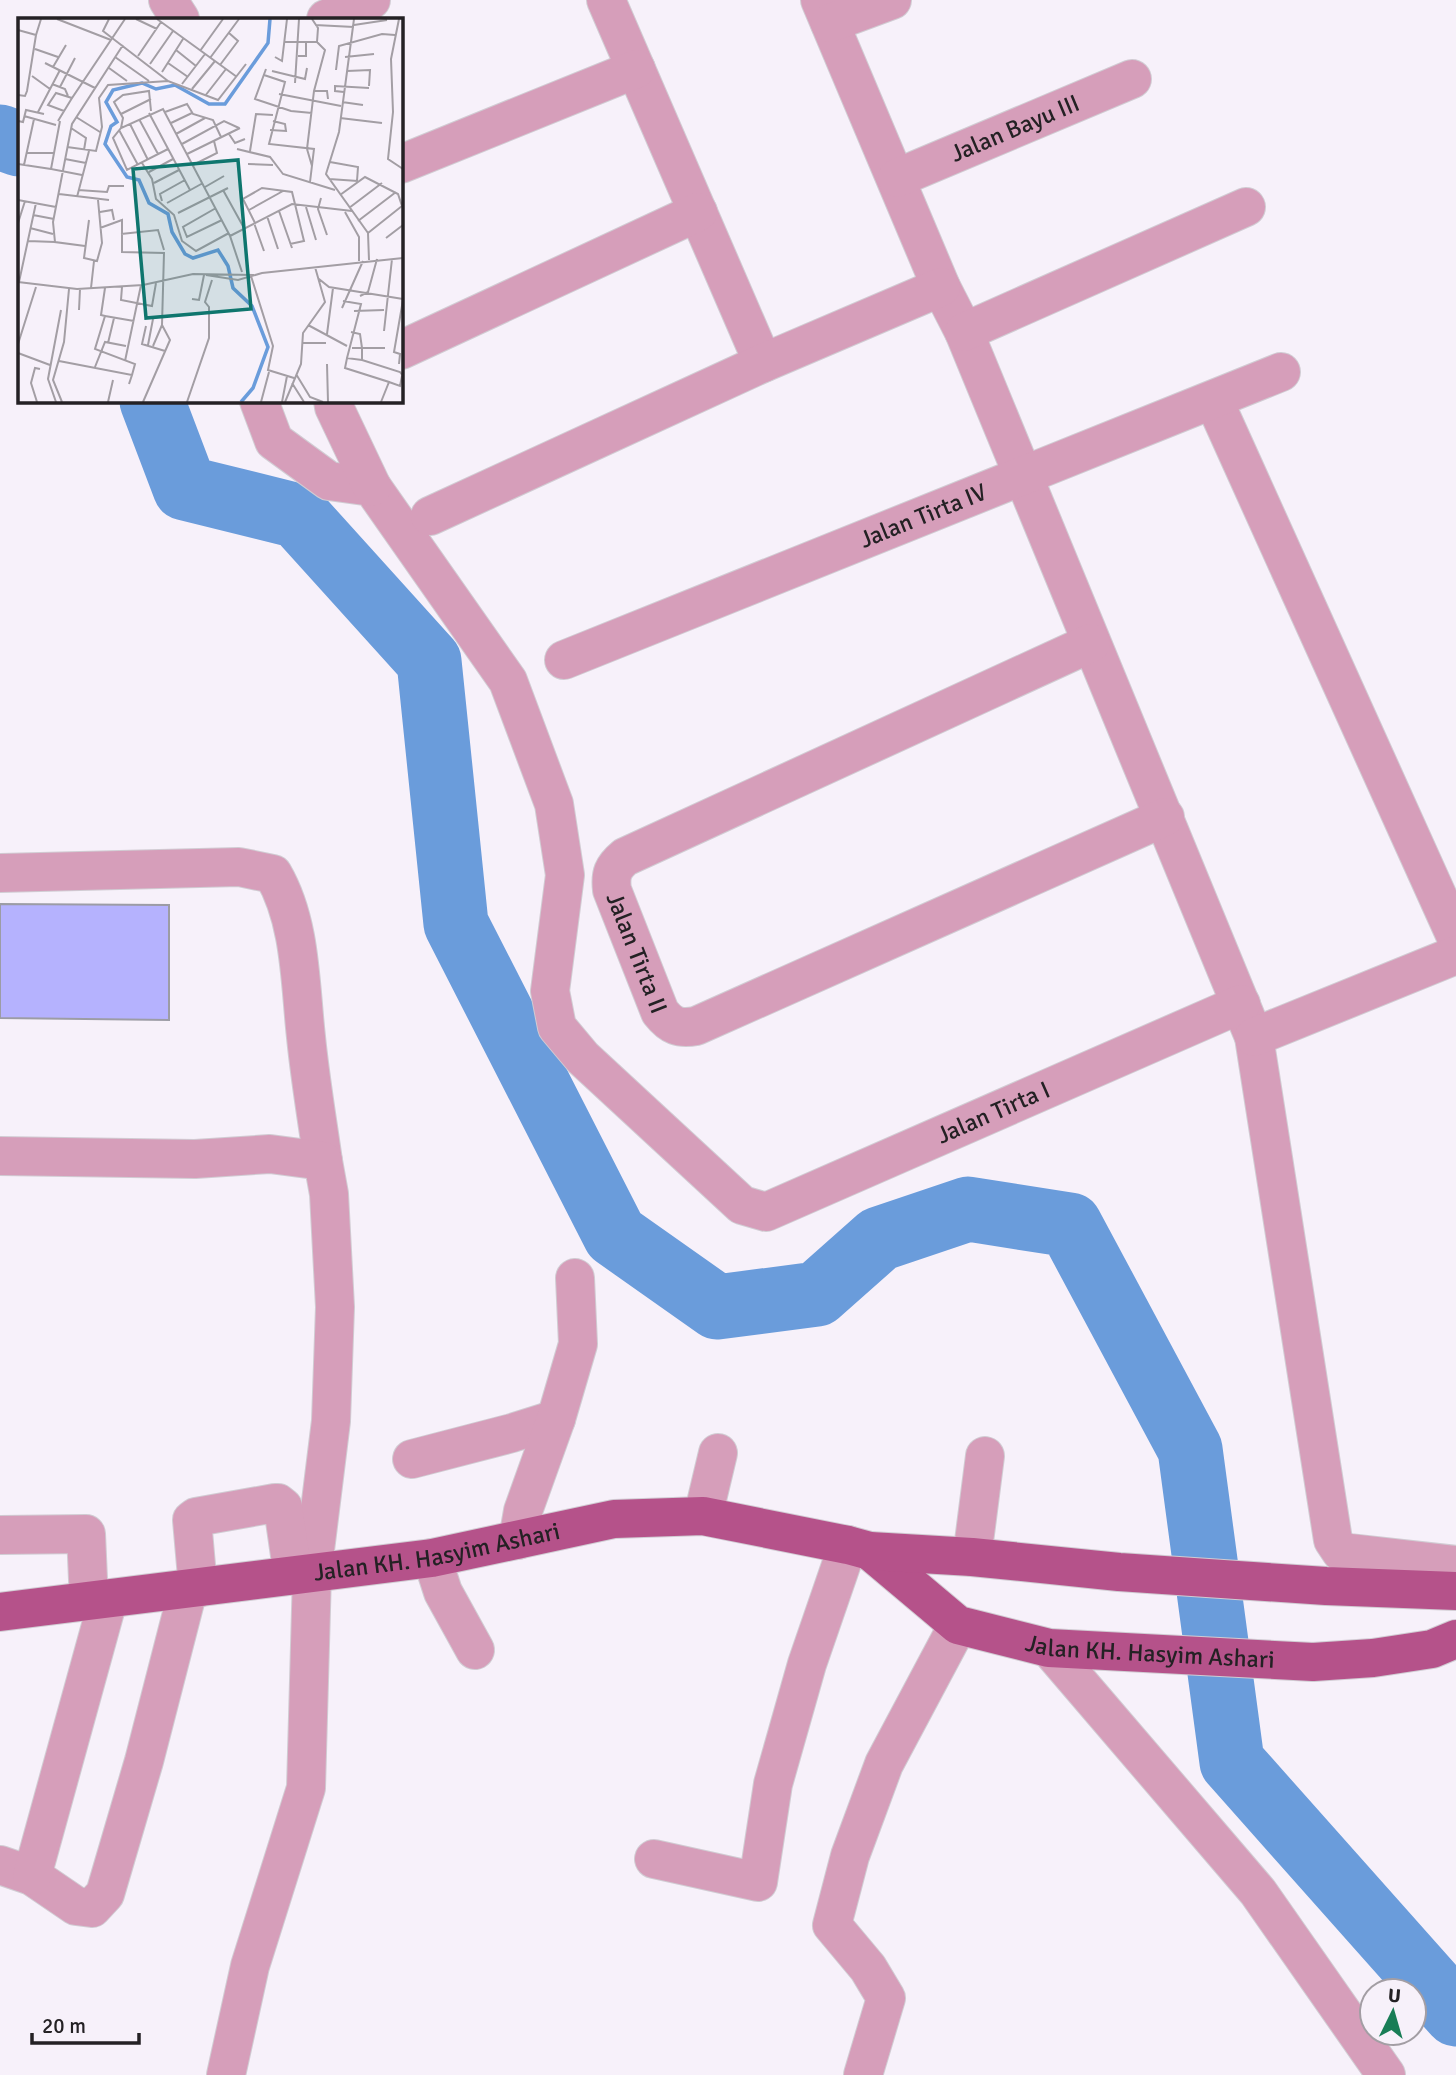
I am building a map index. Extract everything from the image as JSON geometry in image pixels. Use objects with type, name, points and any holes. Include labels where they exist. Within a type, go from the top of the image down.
[{"type":"main road","name":"Jalan KH. Hasyim Ashari","points":[[0,1612],[432,1558],[614,1519],[703,1517],[859,1548],[1119,1572],[1326,1586],[1456,1591]]},
{"type":"main road","name":"Jalan KH. Hasyim Ashari","points":[[859,1548],[958,1625],[1049,1648],[1313,1662],[1373,1658],[1432,1649],[1456,1639]]},
{"type":"street","points":[[168,0],[179,18]]},
{"type":"street","points":[[328,18],[371,0]]},
{"type":"street","points":[[606,0],[763,363]]},
{"type":"street","points":[[892,0],[825,12],[941,287],[964,332],[1248,1020],[1333,1540],[1341,1552],[1456,1565]]},
{"type":"street","points":[[402,164],[636,69]]},
{"type":"street","name":"Jalan Bayu III","points":[[897,178],[1132,79]]},
{"type":"street","points":[[964,332],[1246,208]]},
{"type":"street","points":[[402,350],[698,212]]},
{"type":"street","points":[[430,516],[763,363],[941,287]]},
{"type":"street","name":"Jalan Tirta IV","points":[[564,660],[1281,372]]},
{"type":"street","points":[[1214,401],[1456,937]]},
{"type":"street","points":[[259,402],[274,441],[329,481],[372,487]]},
{"type":"street","points":[[333,402],[372,487]]},
{"type":"street","name":"Jalan Tirta I","points":[[372,487],[508,681],[554,804],[565,875],[550,991],[557,1027],[583,1058],[742,1205],[766,1212],[1248,1020],[1456,955]]},
{"type":"street","name":"Jalan Tirta II","points":[[1091,643],[625,857],[615,864],[610,877],[612,890],[660,1012],[669,1023],[682,1029],[696,1027],[1165,817]]},
{"type":"street","points":[[0,873],[239,867],[273,874],[285,895],[294,930],[309,1067],[328,1194],[335,1307],[331,1421],[303,1575],[306,1788],[250,1966],[226,2075]]},
{"type":"street","points":[[0,1156],[195,1159],[270,1154],[323,1160]]},
{"type":"street","points":[[518,1540],[527,1499],[556,1419],[578,1344],[575,1278]]},
{"type":"street","points":[[412,1459],[556,1419]]},
{"type":"street","points":[[703,1517],[718,1453]]},
{"type":"street","points":[[972,1557],[985,1456]]},
{"type":"street","points":[[0,1535],[86,1534],[98,1601],[16,1870],[76,1906],[92,1908],[105,1894],[193,1589],[192,1520],[196,1517],[278,1503],[283,1507],[303,1575]]},
{"type":"street","points":[[654,1859],[758,1882],[773,1784],[807,1664],[859,1548]]},
{"type":"street","points":[[432,1558],[443,1592],[475,1650]]},
{"type":"street","points":[[863,2075],[886,1998],[868,1968],[832,1925],[850,1856],[884,1764],[958,1625]]},
{"type":"street","points":[[1049,1648],[1258,1892],[1386,2075]]},
{"type":"building","points":[[0,904],[169,905],[169,1020],[0,1018]]},
{"type":"waterway","points":[[0,137],[18,144]]},
{"type":"waterway","points":[[152,402],[185,488],[298,516],[429,661],[456,924],[615,1235],[717,1307],[817,1294],[879,1239],[968,1209],[1070,1225],[1190,1449],[1232,1762],[1456,2014]]}]
